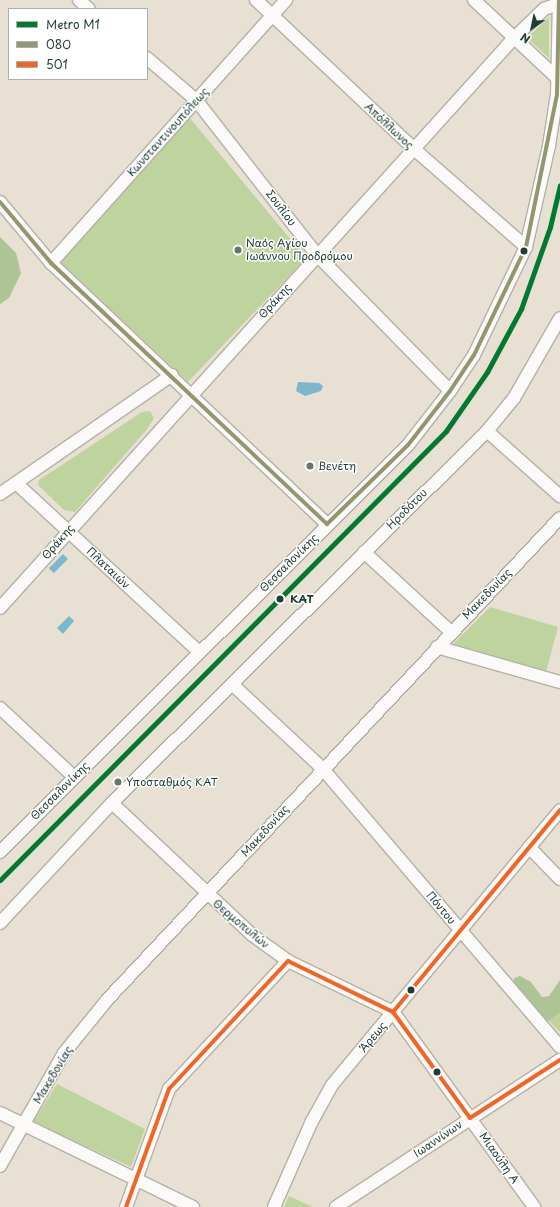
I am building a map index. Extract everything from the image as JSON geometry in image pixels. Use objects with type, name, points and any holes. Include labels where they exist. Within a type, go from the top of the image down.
[{"type":"street","points":[[79,0],[88,8]]},
{"type":"street","name":"Απόλλωνος","points":[[256,0],[414,149],[526,247]]},
{"type":"street","name":"Κωνσταντινουπόλεως","points":[[51,263],[286,0]]},
{"type":"street","points":[[474,0],[557,78]]},
{"type":"street","name":"Θράκης","points":[[0,608],[191,393],[514,38],[544,9],[558,2]]},
{"type":"street","name":"Θεσσαλονίκης","points":[[0,852],[408,445],[450,391],[474,355],[526,247],[549,146],[557,78],[558,2]]},
{"type":"street","name":"Σουλίου","points":[[148,59],[196,100],[317,255],[450,391]]},
{"type":"street","points":[[0,202],[51,263],[172,375],[328,524]]},
{"type":"street","name":"Ηροδότου","points":[[233,685],[364,552],[487,431],[514,398],[560,318]]},
{"type":"street","points":[[0,494],[172,375]]},
{"type":"street","points":[[487,431],[560,496]]},
{"type":"street","name":"Πλαταιών","points":[[16,483],[199,652]]},
{"type":"street","name":"Μακεδονίας","points":[[0,1166],[64,1053],[83,1029],[322,768],[560,518]]},
{"type":"street","points":[[364,552],[451,632]]},
{"type":"street","points":[[437,646],[560,682]]},
{"type":"street","points":[[0,923],[112,803],[233,685],[322,768]]},
{"type":"street","points":[[0,708],[74,777]]},
{"type":"street","name":"Πόντου","points":[[322,768],[560,1047]]},
{"type":"street","name":"Θερμοπυλών","points":[[112,803],[207,895],[288,961],[393,1012]]},
{"type":"street","name":"Άρεως","points":[[274,1207],[320,1105],[393,1012],[560,810]]},
{"type":"street","points":[[529,847],[560,879]]},
{"type":"street","points":[[126,1207],[135,1178],[169,1089],[288,961]]},
{"type":"street","name":"Μιαούλη Α","points":[[393,1012],[534,1207]]},
{"type":"street","name":"Ιωαννίνων","points":[[336,1207],[560,1060]]},
{"type":"street","points":[[0,1113],[193,1207]]},
{"type":"green space","points":[[549,17],[549,58],[527,38]]},
{"type":"green space","points":[[189,117],[306,258],[188,382],[60,262]]},
{"type":"green space","points":[[0,237],[16,253],[21,273],[9,298],[0,304]]},
{"type":"green space","points":[[150,411],[154,418],[148,428],[75,512],[64,510],[38,485],[39,480],[142,412]]},
{"type":"green space","points":[[490,607],[558,627],[546,672],[453,644]]},
{"type":"green space","points":[[520,976],[531,982],[542,997],[549,996],[560,980],[560,1012],[548,1021],[539,1013],[513,986],[514,978]]},
{"type":"green space","points":[[560,988],[560,1032],[544,1016]]},
{"type":"green space","points":[[57,1084],[145,1129],[131,1167],[33,1122]]},
{"type":"green space","points":[[289,1196],[313,1207],[284,1207]]},
{"type":"water","points":[[298,382],[319,383],[323,386],[321,391],[305,396],[296,391]]},
{"type":"water","points":[[63,554],[68,559],[54,573],[49,568]]},
{"type":"water","points":[[69,616],[74,621],[63,634],[57,628]]},
{"type":"metro line","name":"Μ1","points":[[0,880],[446,431],[487,372],[521,309],[550,227],[560,185]]},
{"type":"transit line","name":"080","points":[[0,202],[51,263],[327,524],[408,445],[450,391],[474,355],[526,247],[557,94],[559,0]]},
{"type":"transit line","name":"501","points":[[393,1012],[560,810]]},
{"type":"transit line","name":"501","points":[[126,1207],[169,1089],[288,961],[393,1012],[470,1118],[560,1060]]},
{"type":"place","name":"Ναός Αγίου Ιωάννου Προδρόμου","points":[[238,250]]},
{"type":"place","name":"Βενέτη","points":[[310,466]]},
{"type":"place","name":"ΚΑΤ","points":[[280,599]]},
{"type":"place","name":"Υποσταθμός ΚΑΤ","points":[[118,782]]}]
